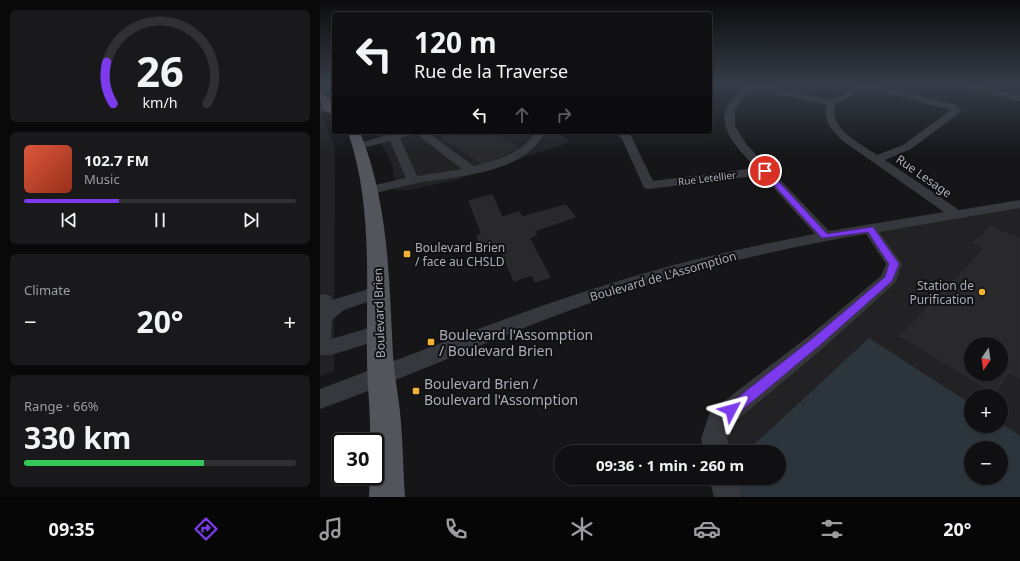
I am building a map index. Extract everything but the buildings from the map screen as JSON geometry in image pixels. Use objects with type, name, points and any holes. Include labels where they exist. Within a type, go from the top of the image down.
[{"type":"main road","name":"Boulevard Brien","points":[[356,139],[370,190],[376,241],[387,497]]},
{"type":"street","points":[[731,108],[730,126],[743,147],[825,236]]},
{"type":"street","name":"Rue Lesage","points":[[831,108],[829,113],[835,128],[847,139],[957,215]]},
{"type":"street","name":"Rue Lesage","points":[[877,159],[907,147],[956,111],[954,108]]},
{"type":"street","points":[[356,139],[394,137],[404,134]]},
{"type":"street","points":[[423,134],[451,157],[472,171]]},
{"type":"street","points":[[370,190],[413,180],[472,171],[500,162],[525,151],[538,134]]},
{"type":"street","name":"Rue Letellier","points":[[622,134],[627,138],[649,185],[765,171]]},
{"type":"street","points":[[394,137],[413,180]]},
{"type":"street","name":"Boulevard de L'Assomption","points":[[320,399],[560,307],[641,280],[702,263],[825,236],[1020,204]]},
{"type":"street","points":[[715,445],[714,439],[719,420],[816,342],[889,279],[894,264],[870,229]]},
{"type":"street","points":[[378,292],[336,305],[321,327],[331,347],[379,333]]},
{"type":"street","points":[[725,485],[728,497]]},
{"type":"shaded area","points":[[320,111],[335,148],[334,371],[320,376]]},
{"type":"shaded area","points":[[376,134],[561,134],[571,142],[459,179],[410,190],[396,190],[392,165]]},
{"type":"shaded area","points":[[1020,204],[1020,497],[735,497],[732,485],[786,485],[786,445],[724,445],[719,420],[889,279],[894,264],[870,229]]},
{"type":"shaded area","points":[[869,338],[964,399],[964,433],[1008,433],[1008,428],[1020,436],[1020,497],[744,497],[733,485],[786,485],[786,445],[754,445]]},
{"type":"place","name":"Boulevard Brien / face au CHSLD","points":[[407,254]]},
{"type":"place","name":"Station de Purification","points":[[982,292]]},
{"type":"place","name":"Boulevard l'Assomption / Boulevard Brien","points":[[431,342]]},
{"type":"place","name":"Boulevard Brien / Boulevard l'Assomption","points":[[416,391]]},
{"type":"route","points":[[731,410],[816,342],[889,279],[894,264],[870,229],[825,236],[765,171]]}]
